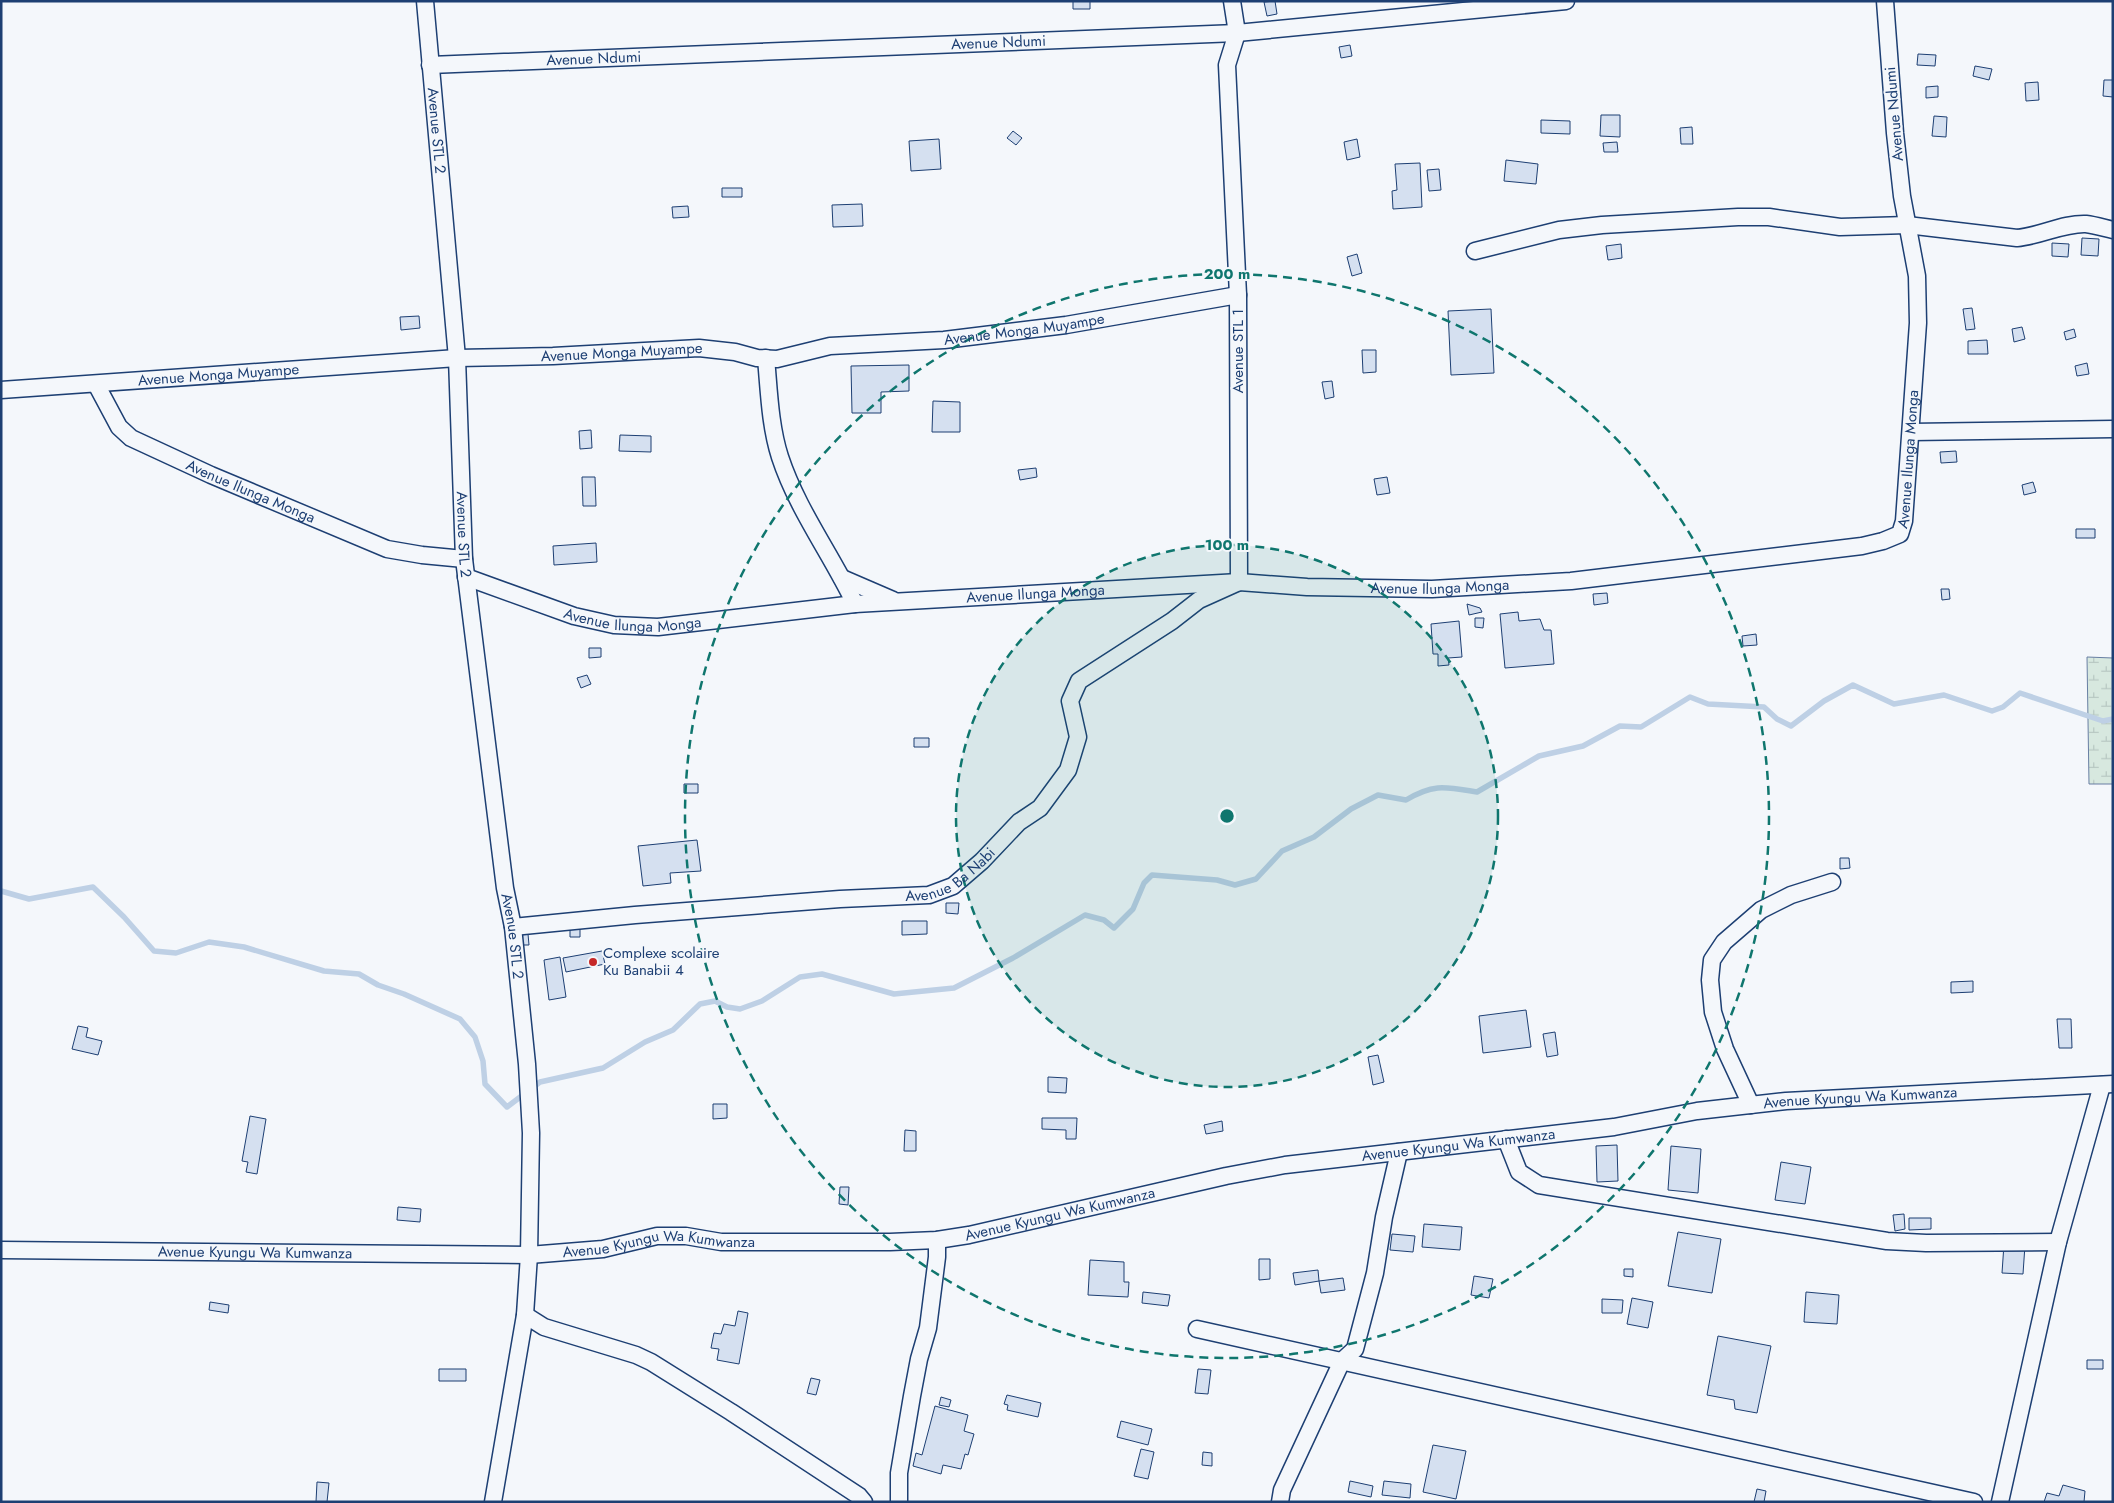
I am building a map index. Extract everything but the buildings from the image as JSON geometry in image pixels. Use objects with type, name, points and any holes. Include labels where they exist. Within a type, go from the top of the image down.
[{"type":"street","name":"Avenue STL 2","points":[[425,1],[457,358],[464,559],[505,888],[513,927],[527,1064],[531,1133],[529,1255]]},
{"type":"street","name":"Avenue STL 1","points":[[1232,1],[1237,33],[1227,65],[1238,295],[1239,582]]},
{"type":"street","name":"Avenue Ndumi","points":[[430,65],[1237,33],[1566,1]]},
{"type":"street","name":"Avenue Ndumi","points":[[1886,1],[1894,133],[1907,225]]},
{"type":"street","points":[[1475,251],[1559,230],[1602,225],[1738,218],[1769,218],[1840,227],[1907,225],[2018,238],[2034,236],[2063,226],[2086,224],[2113,230]]},
{"type":"street","name":"Avenue Ilunga Monga","points":[[466,576],[574,616],[614,625],[658,627],[855,604],[1239,582],[1307,587],[1432,589],[1571,581],[1883,542],[1900,534],[1904,521],[1911,432],[1918,323],[1917,276],[1907,225]]},
{"type":"street","name":"Avenue Monga Muyampe","points":[[1,390],[457,358],[553,356],[699,348],[777,359],[830,346],[944,340],[1066,325],[1238,295]]},
{"type":"street","points":[[766,358],[775,439],[781,458],[801,506],[855,604]]},
{"type":"street","name":"Avenue Ilunga Monga","points":[[96,384],[120,427],[131,438],[211,475],[387,549],[464,559]]},
{"type":"street","points":[[1911,432],[2113,430]]},
{"type":"street","points":[[842,578],[897,602]]},
{"type":"street","name":"Avenue Ba Nabi","points":[[513,927],[635,914],[840,899],[930,895],[952,886],[982,861],[1019,822],[1040,808],[1068,770],[1078,738],[1070,701],[1079,681],[1172,622],[1199,600],[1239,582]]},
{"type":"street","points":[[1751,1104],[1725,1049],[1714,1012],[1710,980],[1712,960],[1724,942],[1761,910],[1791,895],[1832,882]]},
{"type":"street","points":[[2000,1502],[2058,1242],[2108,1085]]},
{"type":"street","name":"Avenue Kyungu Wa Kumwanza","points":[[1,1250],[529,1255],[603,1249],[657,1236],[686,1236],[722,1242],[890,1242],[936,1240],[969,1235],[1234,1174],[1285,1165],[1614,1127],[1697,1110],[1786,1101],[2108,1085]]},
{"type":"street","points":[[1506,1139],[1519,1172],[1539,1185],[1888,1241],[1926,1243],[2058,1242]]},
{"type":"street","points":[[1280,1502],[1282,1490],[1342,1361],[1356,1349],[1375,1273],[1384,1217],[1399,1152]]},
{"type":"street","points":[[899,1502],[899,1473],[919,1359],[928,1328],[937,1257],[936,1240]]},
{"type":"street","points":[[493,1502],[525,1315],[529,1255]]},
{"type":"street","points":[[525,1315],[544,1327],[636,1355],[651,1362],[731,1412],[858,1496],[864,1502]]},
{"type":"street","points":[[1197,1329],[1974,1502]]},
{"type":"green space","points":[[2087,657],[2113,658],[2113,784],[2089,784]]},
{"type":"waterway","points":[[1,891],[29,899],[93,887],[124,917],[154,951],[176,953],[209,942],[244,947],[324,971],[359,974],[378,985],[404,994],[460,1019],[475,1037],[483,1061],[485,1084],[507,1107],[540,1082],[603,1068],[645,1042],[673,1030],[700,1004],[715,1001],[727,1007],[740,1009],[762,1001],[800,977],[822,974],[894,994],[954,988],[1013,958],[1085,915],[1104,920],[1114,928],[1133,909],[1144,883],[1152,875],[1217,880],[1235,885],[1256,879],[1282,851],[1314,837],[1351,809],[1378,795],[1406,800],[1425,791],[1440,788],[1477,792],[1539,756],[1583,746],[1620,726],[1641,727],[1690,697],[1708,704],[1764,707],[1777,719],[1791,726],[1824,701],[1853,685],[1894,704],[1944,695],[1992,711],[2003,707],[2020,693],[2103,721],[2113,719]]},
{"type":"place","name":"Complexe scolaire Ku Banabii 4","points":[[593,962]]}]
